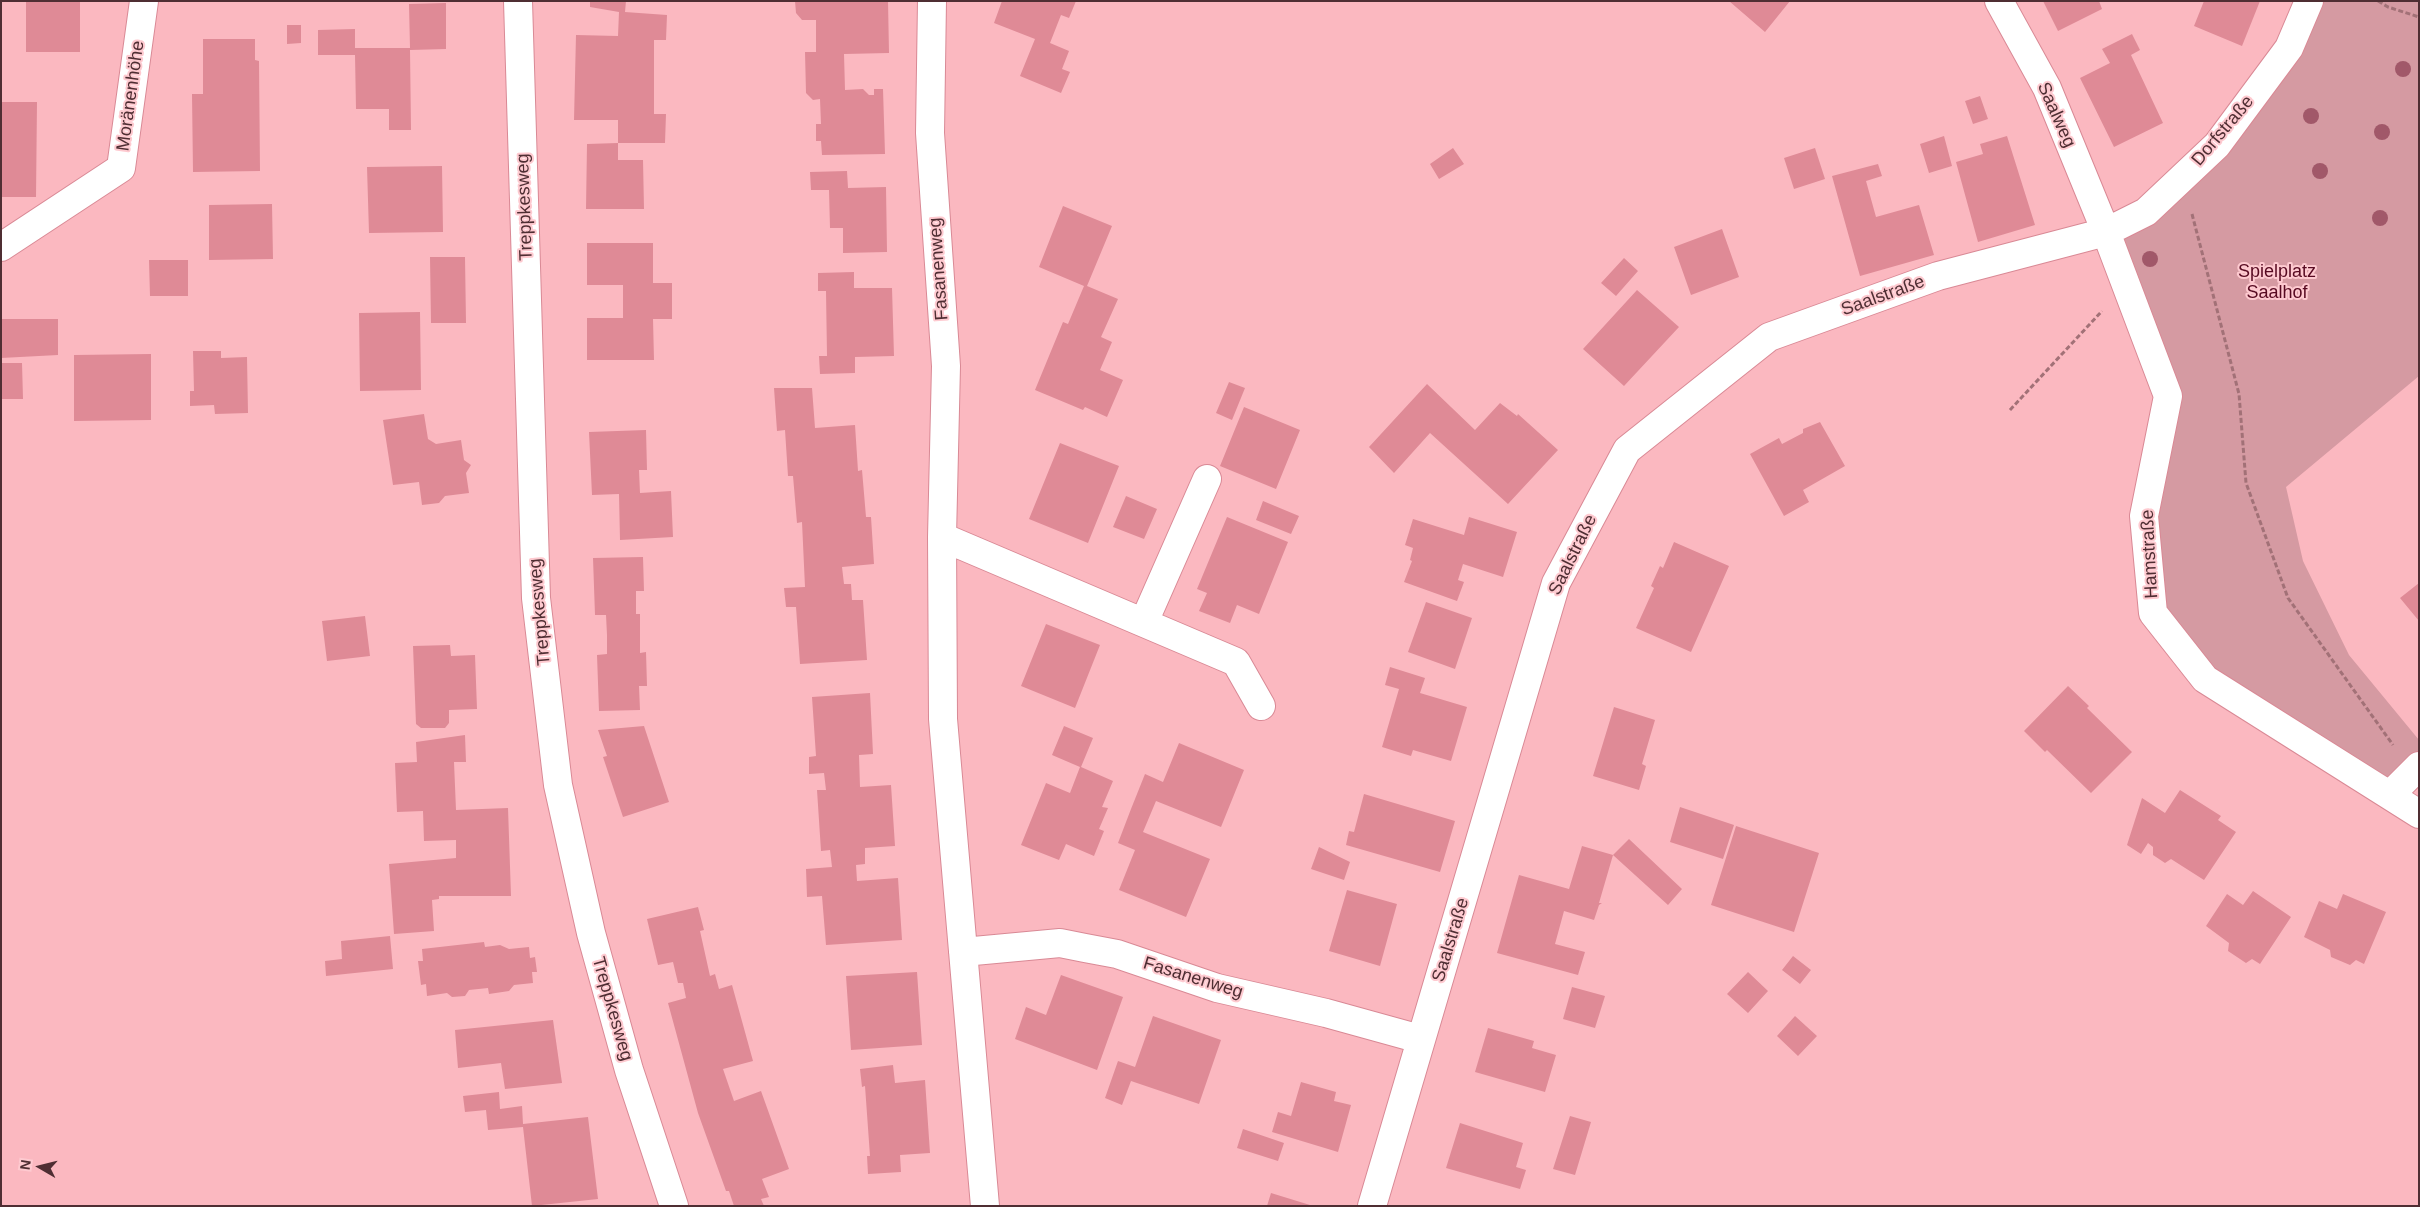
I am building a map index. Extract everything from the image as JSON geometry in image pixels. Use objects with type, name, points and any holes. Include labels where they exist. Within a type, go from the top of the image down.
[{"type":"street","name":"Moränenhöhe","points":[[1,247],[120,168],[144,1]]},
{"type":"street","name":"Treppkesweg","points":[[518,1],[536,598],[558,786],[591,933],[629,1070],[674,1206]]},
{"type":"street","name":"Fasanenweg","points":[[932,1],[930,133],[946,366],[942,537],[943,719],[985,1206]]},
{"type":"street","name":"Saalweg","points":[[1999,1],[2047,88],[2106,232]]},
{"type":"street","name":"Dorfstraße","points":[[2106,232],[2146,212],[2217,145],[2289,48],[2309,1]]},
{"type":"street","name":"Hamstraße","points":[[2106,232],[2168,396],[2144,516],[2153,613],[2205,679],[2419,814]]},
{"type":"street","name":"Saalstraße","points":[[1372,1206],[1420,1038],[1444,963],[1556,583],[1628,450],[1769,337],[1938,276],[2106,232]]},
{"type":"street","points":[[1144,622],[1207,479]]},
{"type":"street","points":[[942,537],[1236,662],[1261,706]]},
{"type":"street","points":[[2390,795],[2416,769]]},
{"type":"street","name":"Fasanenweg","points":[[963,952],[1060,943],[1117,954],[1218,988],[1326,1013],[1420,1038]]},
{"type":"path","points":[[2378,1],[2388,7],[2419,17]]},
{"type":"path","points":[[2182,177],[2239,394],[2246,483],[2288,598],[2416,769]]},
{"type":"path","points":[[2010,410],[2126,285]]},
{"type":"green space","name":"Spielplatz Saalhof","points":[[2309,1],[2419,1],[2419,376],[2286,487],[2303,561],[2349,655],[2419,740],[2419,766],[2390,795],[2205,679],[2153,613],[2144,516],[2168,396],[2106,232],[2217,145]]},
{"type":"building","points":[[26,1],[80,1],[80,52],[26,52]]},
{"type":"building","points":[[590,1],[626,1],[625,12],[667,15],[666,40],[654,40],[654,114],[666,114],[665,143],[618,143],[618,120],[574,120],[576,35],[618,36],[619,12],[590,7]]},
{"type":"building","points":[[795,1],[888,1],[889,53],[844,54],[845,90],[863,89],[869,95],[874,95],[874,89],[883,89],[885,154],[822,155],[821,141],[816,141],[816,124],[821,124],[820,99],[813,100],[806,93],[805,52],[816,52],[816,20],[802,20],[796,13]]},
{"type":"building","points":[[1002,1],[1076,1],[1069,18],[1061,15],[1050,43],[1069,51],[1062,69],[1070,72],[1061,93],[1020,76],[1035,39],[994,23]]},
{"type":"building","points":[[1729,1],[1790,1],[1765,32]]},
{"type":"building","points":[[2043,1],[2099,1],[2102,9],[2058,31]]},
{"type":"building","points":[[2204,1],[2260,1],[2242,46],[2194,26]]},
{"type":"building","points":[[446,3],[446,49],[410,50],[411,130],[389,130],[389,109],[356,109],[355,55],[318,55],[318,30],[355,29],[355,48],[410,48],[409,4]]},
{"type":"building","points":[[287,25],[301,25],[301,43],[287,44]]},
{"type":"building","points":[[2132,34],[2140,50],[2131,55],[2163,123],[2114,147],[2080,78],[2110,63],[2102,49]]},
{"type":"building","points":[[203,39],[255,39],[255,60],[259,61],[260,171],[193,172],[192,94],[203,94]]},
{"type":"building","points":[[1980,96],[1988,119],[1973,124],[1965,101]]},
{"type":"building","points":[[1,102],[37,102],[36,197],[1,197]]},
{"type":"building","points":[[1944,136],[1952,166],[1929,173],[1920,144]]},
{"type":"building","points":[[2007,136],[2035,225],[1978,242],[1956,162],[1983,154],[1980,144]]},
{"type":"building","points":[[618,143],[618,160],[643,160],[644,209],[586,209],[587,144]]},
{"type":"building","points":[[1453,148],[1464,164],[1439,179],[1430,164]]},
{"type":"building","points":[[1815,148],[1825,179],[1794,189],[1784,158]]},
{"type":"building","points":[[1878,164],[1882,176],[1866,181],[1876,217],[1919,205],[1934,255],[1860,276],[1832,176]]},
{"type":"building","points":[[442,166],[443,232],[369,233],[367,167]]},
{"type":"building","points":[[847,171],[848,188],[886,187],[887,252],[843,253],[843,228],[830,228],[829,190],[811,190],[810,172]]},
{"type":"building","points":[[272,204],[273,259],[209,260],[209,205]]},
{"type":"building","points":[[1063,206],[1112,226],[1087,286],[1118,299],[1101,337],[1112,342],[1100,370],[1123,380],[1107,417],[1085,407],[1083,410],[1035,390],[1063,322],[1068,324],[1084,286],[1039,267]]},
{"type":"building","points":[[1722,229],[1739,277],[1691,295],[1674,247]]},
{"type":"building","points":[[587,243],[653,243],[653,283],[672,283],[672,319],[653,319],[654,360],[587,360],[587,318],[623,318],[623,285],[587,285]]},
{"type":"building","points":[[430,257],[465,257],[466,323],[431,323]]},
{"type":"building","points":[[1624,258],[1638,271],[1616,296],[1601,283]]},
{"type":"building","points":[[149,260],[188,260],[188,296],[150,296]]},
{"type":"building","points":[[854,272],[854,288],[892,288],[894,356],[855,357],[855,373],[820,374],[819,356],[827,356],[826,291],[818,291],[818,273]]},
{"type":"building","points":[[1637,290],[1679,327],[1624,386],[1583,349]]},
{"type":"building","points":[[420,312],[421,390],[360,391],[359,313]]},
{"type":"building","points":[[1,319],[58,319],[58,355],[1,358]]},
{"type":"building","points":[[193,351],[221,351],[221,358],[247,357],[248,413],[215,414],[214,405],[190,406],[190,391],[194,391]]},
{"type":"building","points":[[151,354],[151,420],[74,421],[74,355]]},
{"type":"building","points":[[1,363],[22,363],[23,399],[1,399]]},
{"type":"building","points":[[1229,382],[1245,388],[1232,420],[1216,413]]},
{"type":"building","points":[[1427,384],[1475,430],[1500,403],[1517,416],[1518,414],[1558,450],[1508,504],[1430,433],[1394,473],[1369,447]]},
{"type":"building","points":[[774,388],[812,388],[815,428],[855,425],[858,471],[862,470],[866,517],[871,517],[874,564],[842,567],[844,584],[851,584],[852,600],[863,600],[867,660],[800,664],[796,607],[786,607],[784,588],[805,587],[802,522],[797,523],[793,476],[788,476],[785,430],[777,431]]},
{"type":"building","points":[[1244,407],[1300,430],[1276,489],[1220,466]]},
{"type":"building","points":[[424,414],[428,439],[436,444],[461,440],[464,460],[471,465],[466,473],[469,493],[445,496],[439,503],[422,505],[419,482],[393,485],[383,420]]},
{"type":"building","points":[[1820,422],[1845,466],[1803,490],[1809,502],[1784,516],[1750,454],[1779,438],[1782,444],[1803,433],[1803,429]]},
{"type":"building","points":[[646,430],[647,470],[639,470],[640,493],[671,491],[673,537],[620,540],[619,494],[592,495],[589,432]]},
{"type":"building","points":[[1060,443],[1119,466],[1088,543],[1029,519]]},
{"type":"building","points":[[1126,496],[1157,509],[1144,539],[1113,527]]},
{"type":"building","points":[[1263,501],[1299,516],[1291,534],[1256,520]]},
{"type":"building","points":[[1227,517],[1288,542],[1259,614],[1237,605],[1230,623],[1199,611],[1207,593],[1197,589]]},
{"type":"building","points":[[1469,517],[1517,532],[1503,577],[1463,564],[1458,580],[1464,582],[1457,601],[1404,582],[1412,561],[1410,560],[1413,548],[1405,545],[1413,519],[1464,535]]},
{"type":"building","points":[[1674,542],[1729,566],[1691,652],[1636,628],[1654,588],[1651,586],[1660,566],[1663,568]]},
{"type":"building","points":[[643,557],[644,591],[636,591],[636,614],[640,614],[640,653],[646,652],[647,686],[639,686],[640,710],[599,711],[597,655],[607,654],[607,635],[606,615],[595,615],[593,558]]},
{"type":"building","points":[[2419,583],[2419,621],[2400,598]]},
{"type":"building","points":[[1426,602],[1472,618],[1455,669],[1408,652]]},
{"type":"building","points":[[365,616],[370,656],[327,661],[322,621]]},
{"type":"building","points":[[1046,624],[1100,645],[1075,708],[1021,686]]},
{"type":"building","points":[[450,645],[451,656],[475,655],[477,709],[449,710],[449,723],[445,728],[421,728],[416,724],[413,646]]},
{"type":"building","points":[[1390,667],[1425,678],[1420,693],[1467,707],[1451,761],[1413,750],[1411,756],[1382,747],[1399,689],[1385,685]]},
{"type":"building","points":[[2068,686],[2089,706],[2087,708],[2132,752],[2091,793],[2047,750],[2045,752],[2024,731]]},
{"type":"building","points":[[870,693],[873,754],[859,755],[860,787],[891,785],[895,846],[865,848],[865,864],[856,865],[857,881],[898,878],[902,940],[826,945],[822,896],[807,897],[806,869],[832,867],[830,850],[821,851],[817,790],[826,790],[824,773],[809,774],[809,757],[816,756],[812,697]]},
{"type":"building","points":[[1614,707],[1655,720],[1642,764],[1646,766],[1639,790],[1593,776]]},
{"type":"building","points":[[644,726],[669,802],[623,817],[603,757],[607,756],[598,730]]},
{"type":"building","points":[[1064,726],[1093,738],[1081,767],[1113,781],[1102,807],[1108,808],[1099,829],[1104,831],[1094,856],[1066,844],[1059,860],[1021,845],[1046,783],[1070,793],[1080,767],[1052,755]]},
{"type":"building","points":[[465,735],[466,762],[454,762],[456,810],[508,808],[511,896],[439,896],[439,899],[432,900],[434,931],[394,934],[389,864],[456,858],[456,840],[424,841],[423,811],[397,812],[395,763],[417,762],[416,742]]},
{"type":"building","points":[[1179,743],[1244,770],[1221,827],[1156,801],[1143,832],[1210,859],[1186,917],[1119,890],[1135,850],[1118,843],[1145,774],[1163,782]]},
{"type":"building","points":[[2180,790],[2221,816],[2218,820],[2236,832],[2204,880],[2171,859],[2165,863],[2153,855],[2153,847],[2148,843],[2141,854],[2127,845],[2142,798],[2165,813]]},
{"type":"building","points":[[1364,794],[1455,821],[1440,872],[1346,845],[1349,831],[1354,832]]},
{"type":"building","points":[[1680,807],[1734,825],[1723,859],[1670,842]]},
{"type":"building","points":[[1736,826],[1819,853],[1794,932],[1711,905]]},
{"type":"building","points":[[1629,839],[1682,889],[1668,905],[1613,855]]},
{"type":"building","points":[[1582,846],[1613,855],[1599,903],[1602,903],[1599,905],[1594,920],[1564,911],[1555,944],[1585,952],[1578,975],[1497,953],[1519,875],[1569,889]]},
{"type":"building","points":[[1319,847],[1350,862],[1344,880],[1311,869]]},
{"type":"building","points":[[1347,890],[1397,904],[1380,966],[1329,951]]},
{"type":"building","points":[[2253,891],[2291,917],[2260,964],[2252,959],[2246,963],[2228,951],[2229,943],[2206,926],[2227,894],[2243,905]]},
{"type":"building","points":[[2343,894],[2386,912],[2364,964],[2356,960],[2350,965],[2331,957],[2330,950],[2304,937],[2319,901],[2337,909]]},
{"type":"building","points":[[698,907],[704,930],[700,931],[710,976],[715,974],[719,989],[732,985],[753,1061],[723,1069],[734,1101],[761,1091],[789,1169],[762,1179],[769,1197],[761,1199],[764,1206],[734,1206],[729,1191],[726,1191],[698,1113],[668,1003],[686,998],[683,983],[678,983],[673,962],[658,965],[647,919]]},
{"type":"building","points":[[390,936],[393,969],[326,976],[325,961],[342,959],[341,941]]},
{"type":"building","points":[[484,942],[485,947],[500,945],[509,949],[529,947],[530,958],[535,957],[537,972],[532,972],[533,983],[514,985],[509,991],[489,994],[488,988],[469,990],[465,996],[452,997],[447,993],[427,996],[426,984],[421,985],[418,961],[423,961],[422,949]]},
{"type":"building","points":[[1793,956],[1811,970],[1800,984],[1782,970]]},
{"type":"building","points":[[917,972],[922,1045],[851,1050],[846,976]]},
{"type":"building","points":[[1748,972],[1768,991],[1748,1013],[1727,994]]},
{"type":"building","points":[[1061,975],[1123,997],[1097,1070],[1015,1039],[1026,1007],[1046,1015]]},
{"type":"building","points":[[1572,987],[1605,996],[1595,1028],[1563,1019]]},
{"type":"building","points":[[1153,1016],[1221,1040],[1199,1104],[1131,1081],[1122,1105],[1105,1098],[1118,1061],[1135,1067]]},
{"type":"building","points":[[1795,1016],[1817,1036],[1798,1056],[1777,1036]]},
{"type":"building","points":[[553,1020],[562,1083],[505,1089],[501,1063],[458,1068],[455,1030]]},
{"type":"building","points":[[1488,1028],[1534,1041],[1532,1048],[1556,1055],[1545,1092],[1475,1072]]},
{"type":"building","points":[[893,1065],[895,1083],[925,1080],[930,1153],[900,1155],[901,1172],[868,1174],[867,1156],[870,1156],[865,1086],[862,1087],[860,1069]]},
{"type":"building","points":[[1301,1082],[1336,1092],[1334,1101],[1351,1105],[1338,1152],[1272,1132],[1278,1112],[1291,1116]]},
{"type":"building","points":[[499,1092],[500,1109],[522,1106],[523,1124],[588,1117],[598,1199],[532,1206],[523,1127],[488,1130],[486,1110],[465,1112],[463,1096]]},
{"type":"building","points":[[1570,1116],[1591,1122],[1575,1175],[1553,1169]]},
{"type":"building","points":[[1460,1123],[1523,1143],[1516,1167],[1526,1170],[1520,1189],[1446,1168]]},
{"type":"building","points":[[1243,1129],[1284,1143],[1278,1161],[1237,1148]]},
{"type":"building","points":[[1271,1193],[1310,1205],[1310,1206],[1267,1206]]}]
